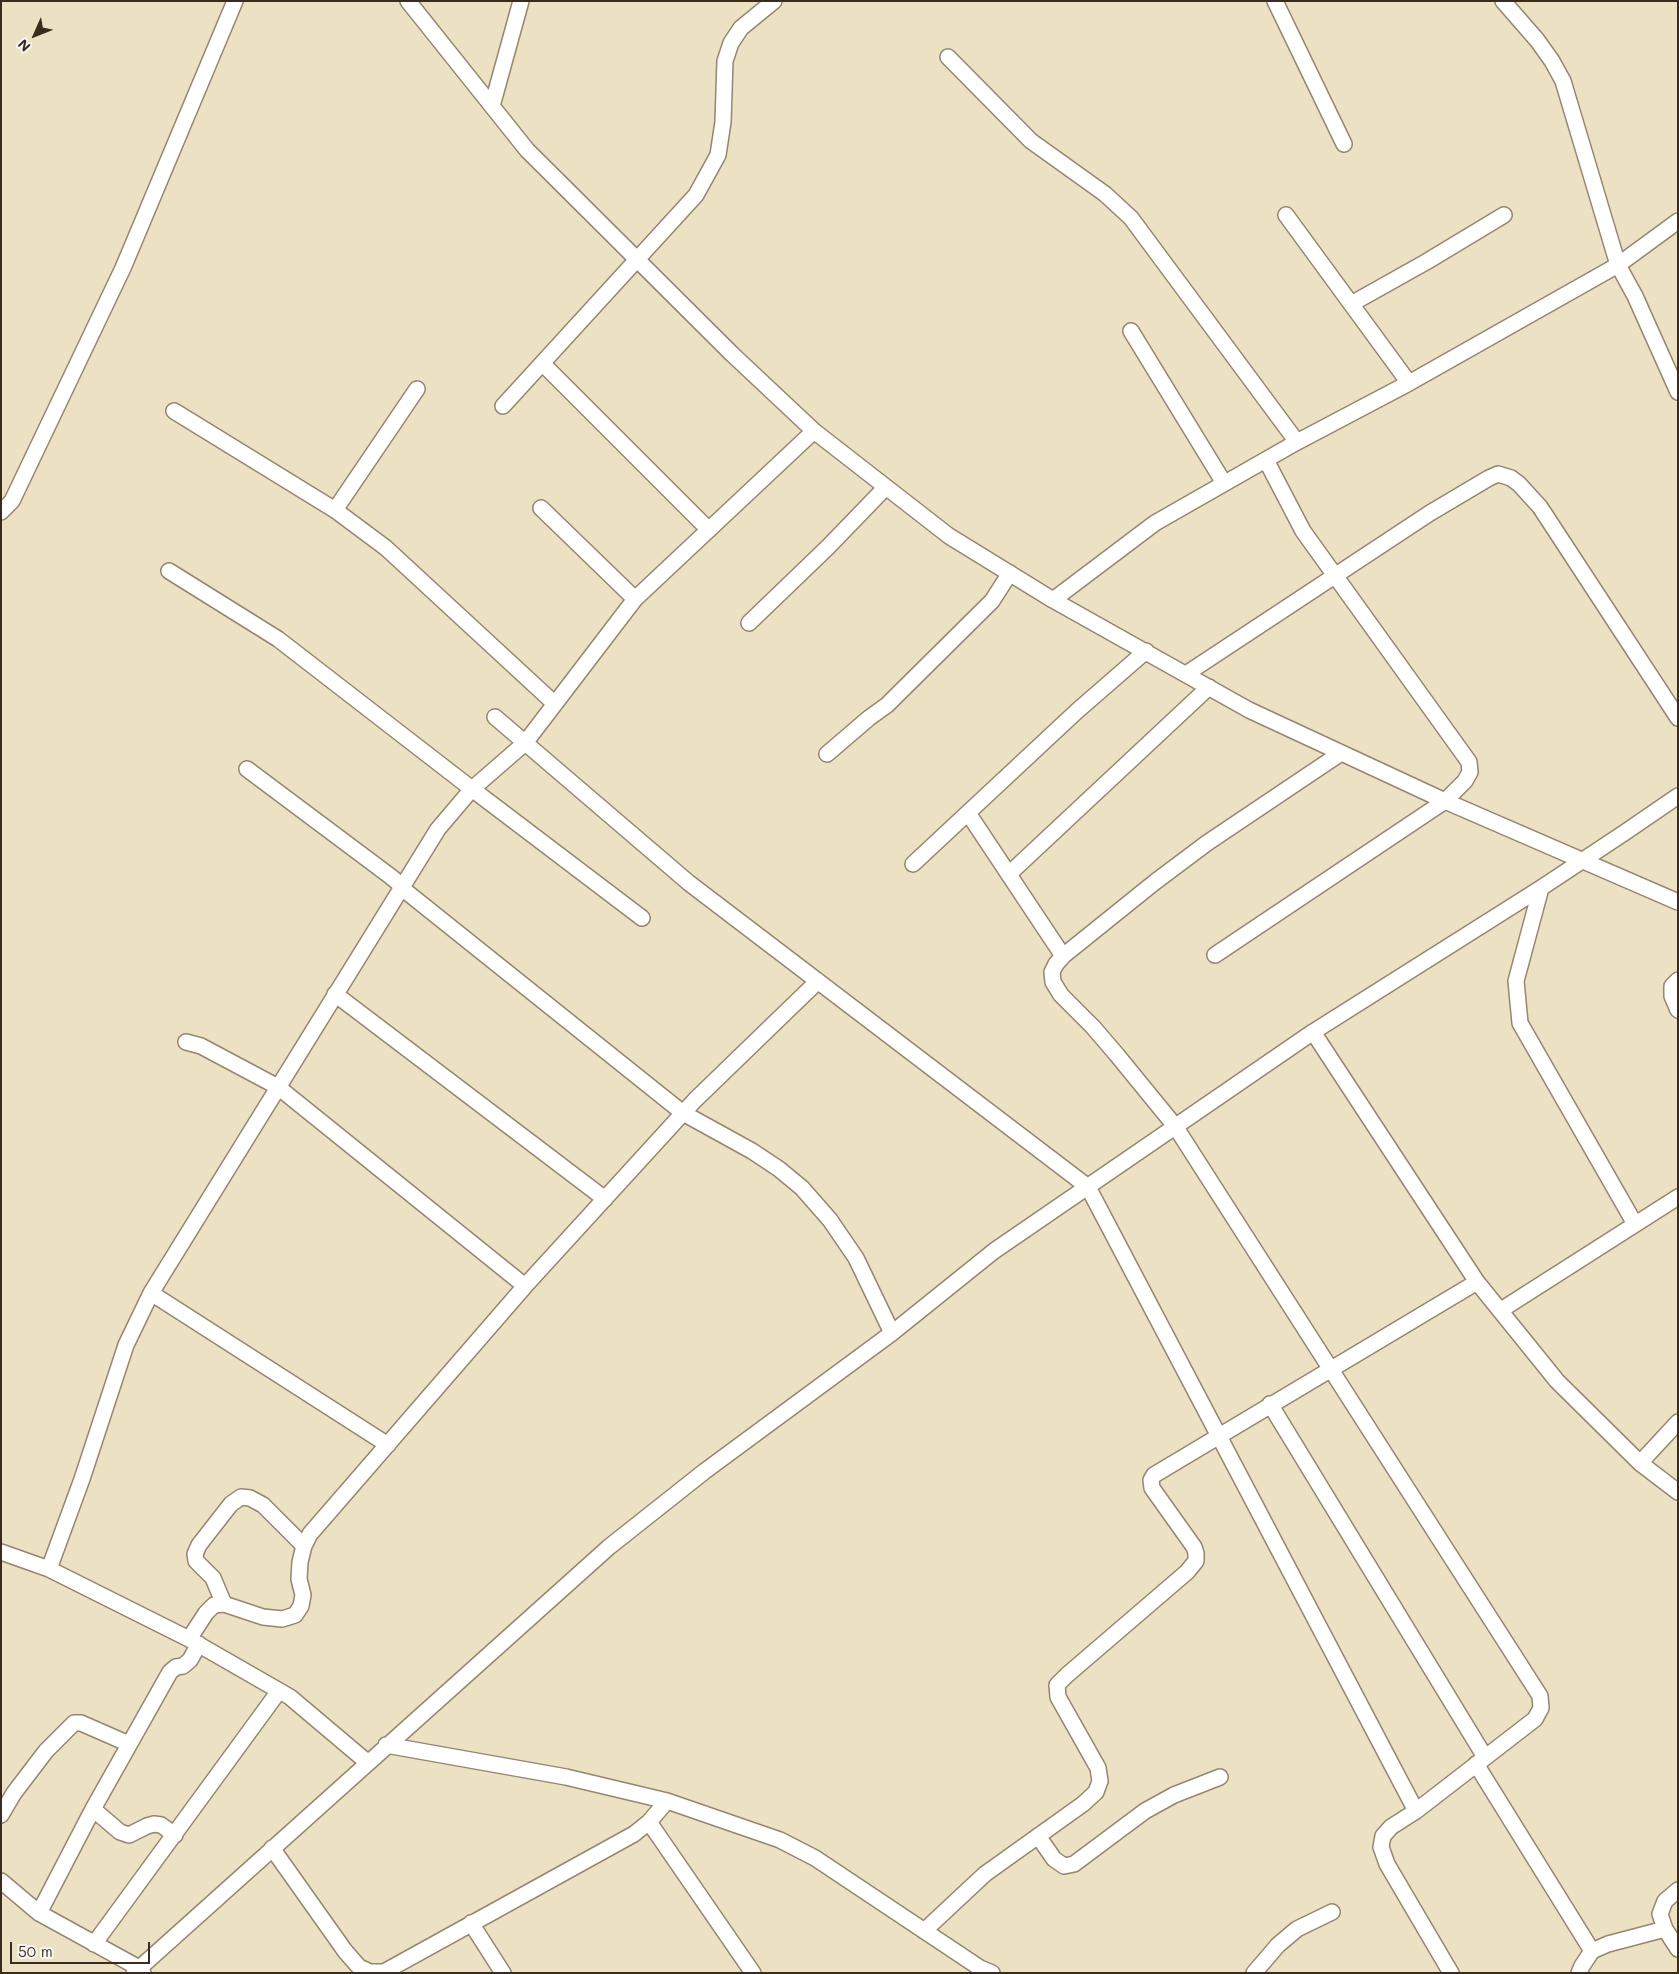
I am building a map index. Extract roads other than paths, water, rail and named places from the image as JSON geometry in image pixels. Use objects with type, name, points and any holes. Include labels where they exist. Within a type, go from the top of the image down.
[{"type":"street","points":[[1,512],[12,501],[122,268],[235,1]]},
{"type":"street","points":[[492,106],[521,1]]},
{"type":"street","points":[[503,406],[696,195],[718,156],[723,122],[725,61],[731,43],[742,28],[774,1]]},
{"type":"street","points":[[1275,1],[1344,144]]},
{"type":"street","points":[[1503,1],[1537,40],[1563,81],[1618,264],[1635,296],[1678,392]]},
{"type":"street","points":[[412,3],[527,150],[636,259],[767,388],[814,431],[949,536],[1053,600],[1249,710],[1445,801],[1678,902]]},
{"type":"street","points":[[948,57],[1031,141],[1105,194],[1131,218],[1297,442]]},
{"type":"street","points":[[1286,214],[1409,383]]},
{"type":"street","points":[[1351,304],[1504,215]]},
{"type":"street","points":[[1053,600],[1155,524],[1297,442],[1409,383],[1618,264],[1678,220]]},
{"type":"street","points":[[1131,331],[1224,483]]},
{"type":"street","points":[[543,364],[709,530]]},
{"type":"street","points":[[335,510],[417,389]]},
{"type":"street","points":[[174,411],[335,510],[386,548],[555,704]]},
{"type":"street","points":[[49,1569],[82,1479],[126,1345],[151,1293],[438,829],[472,789],[525,743],[636,599],[814,431]]},
{"type":"street","points":[[1215,955],[1445,801],[1465,781],[1470,772],[1469,762],[1303,531],[1266,460]]},
{"type":"street","points":[[1186,674],[1430,513],[1498,474],[1511,478],[1540,506],[1678,718]]},
{"type":"street","points":[[749,623],[828,547],[886,487]]},
{"type":"street","points":[[541,508],[636,599]]},
{"type":"street","points":[[169,571],[278,639],[642,918]]},
{"type":"street","points":[[827,754],[887,705],[992,601],[1010,573]]},
{"type":"street","points":[[913,864],[1078,711],[1146,651]]},
{"type":"street","points":[[1009,874],[1209,687]]},
{"type":"street","points":[[494,717],[689,883],[1088,1187],[1416,1811]]},
{"type":"street","points":[[1341,753],[1207,843],[1063,956],[1052,972],[1053,982],[1061,995],[1111,1048],[1175,1126],[1540,1696],[1541,1708],[1535,1719],[1416,1811],[1391,1827],[1383,1836],[1381,1847],[1387,1864],[1451,1973]]},
{"type":"street","points":[[247,769],[402,886],[410,895],[684,1113],[752,1151],[779,1169],[802,1188],[830,1220],[856,1258],[892,1333]]},
{"type":"street","points":[[1,1881],[39,1913],[139,1971],[367,1762],[609,1547],[705,1471],[892,1333],[994,1251],[1312,1032],[1541,888],[1678,796]]},
{"type":"street","points":[[968,813],[1063,956]]},
{"type":"street","points":[[1541,888],[1516,981],[1520,1023],[1635,1224]]},
{"type":"street","points":[[1678,980],[1672,986],[1672,996],[1678,1010]]},
{"type":"street","points":[[39,1913],[93,1809],[170,1672],[176,1667],[183,1666],[190,1660],[194,1641],[206,1613],[214,1605],[224,1604],[263,1617],[282,1618],[295,1615],[301,1606],[303,1595],[300,1579],[300,1562],[304,1546],[310,1534],[525,1286],[604,1199],[684,1113],[818,981]]},
{"type":"street","points":[[335,994],[604,1199]]},
{"type":"street","points":[[1312,1032],[1477,1282],[1557,1381],[1640,1463],[1678,1492]]},
{"type":"street","points":[[186,1042],[200,1046],[278,1087],[525,1286]]},
{"type":"street","points":[[1501,1310],[1678,1197]]},
{"type":"street","points":[[924,1931],[985,1874],[1084,1804],[1096,1792],[1100,1782],[1098,1768],[1058,1697],[1057,1685],[1187,1572],[1196,1561],[1194,1547],[1152,1488],[1151,1480],[1154,1475],[1477,1282]]},
{"type":"street","points":[[151,1293],[388,1445]]},
{"type":"street","points":[[1270,1404],[1592,1951]]},
{"type":"street","points":[[1640,1463],[1678,1422]]},
{"type":"street","points":[[224,1604],[213,1578],[196,1561],[195,1554],[199,1545],[231,1504],[241,1497],[250,1498],[263,1505],[304,1546]]},
{"type":"street","points":[[1,1552],[49,1569],[194,1641],[279,1690],[310,1713],[367,1762]]},
{"type":"street","points":[[94,1944],[279,1690]]},
{"type":"street","points":[[1,1815],[14,1793],[46,1751],[74,1723],[82,1722],[129,1744]]},
{"type":"street","points":[[386,1745],[566,1777],[667,1801],[780,1840],[815,1858],[985,1971]]},
{"type":"street","points":[[1038,1836],[1054,1859],[1064,1866],[1074,1864],[1145,1811],[1174,1795],[1220,1777]]},
{"type":"street","points":[[272,1848],[345,1952],[359,1967],[370,1972],[384,1972],[634,1834],[649,1822],[667,1801]]},
{"type":"street","points":[[93,1809],[120,1832],[129,1836],[146,1826],[154,1824],[161,1825],[175,1835]]},
{"type":"street","points":[[649,1822],[753,1973]]},
{"type":"street","points":[[1678,1890],[1665,1901],[1660,1914],[1665,1929],[1678,1949]]},
{"type":"street","points":[[1254,1973],[1278,1945],[1297,1929],[1332,1912]]},
{"type":"street","points":[[471,1924],[503,1973]]},
{"type":"street","points":[[1579,1973],[1592,1951],[1608,1944],[1665,1929]]}]
